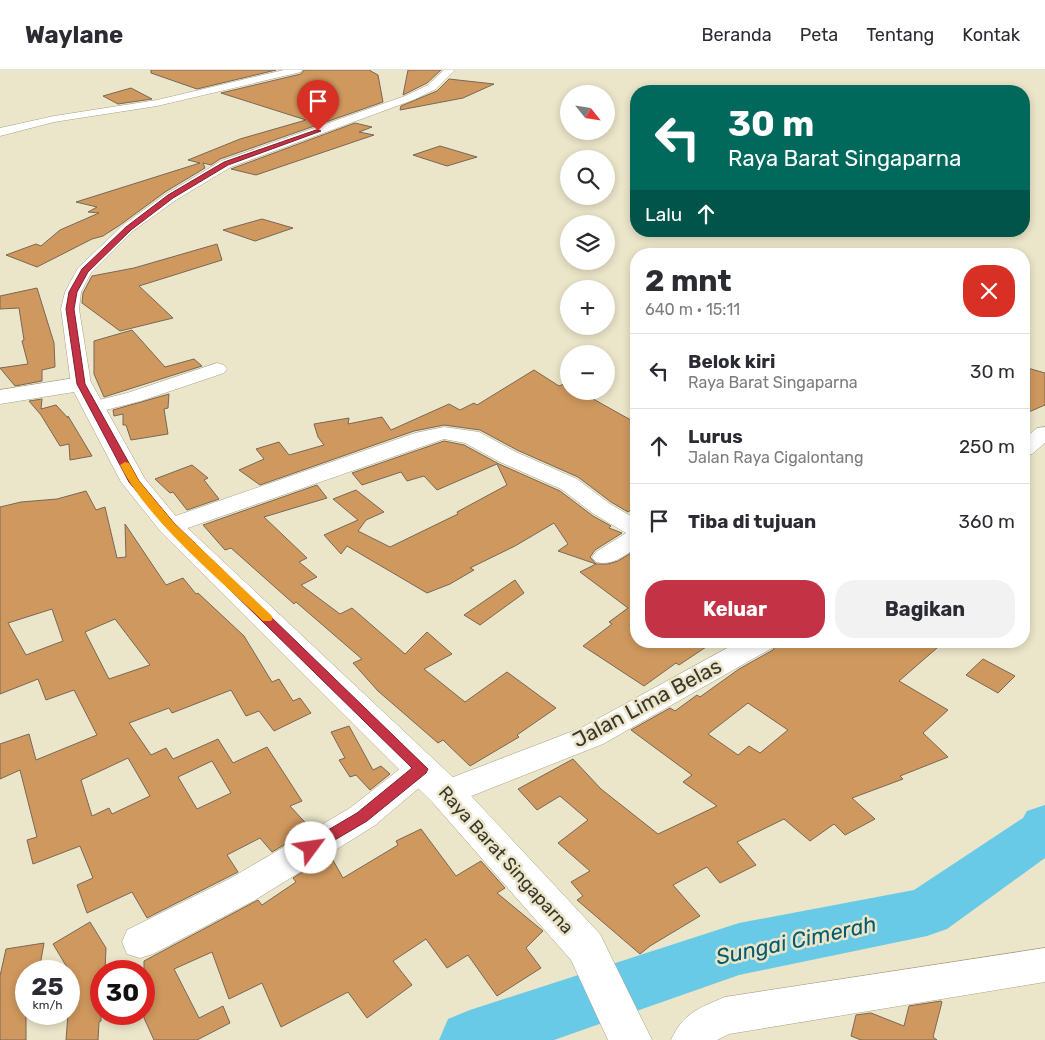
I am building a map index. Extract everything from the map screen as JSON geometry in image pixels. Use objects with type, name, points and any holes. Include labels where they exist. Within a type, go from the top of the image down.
[{"type":"main road","points":[[0,397],[87,396]]},
{"type":"main road","name":"Raya Barat Singaparna","points":[[87,396],[134,482],[170,526],[446,793],[586,947],[630,1040]]},
{"type":"street","points":[[0,132],[54,119],[157,103],[298,70]]},
{"type":"street","points":[[217,369],[134,397],[87,396],[70,309],[73,292],[84,271],[128,228],[171,196],[226,164],[409,98],[432,87],[450,70]]},
{"type":"street","points":[[170,526],[424,438],[444,433],[470,437],[508,457],[569,484],[602,509],[630,525]]},
{"type":"street","points":[[1030,444],[1045,433]]},
{"type":"street","points":[[605,557],[630,541]]},
{"type":"street","name":"Jalan Lima Belas","points":[[446,793],[592,736],[749,648]]},
{"type":"street","points":[[140,942],[243,889],[362,817],[421,769]]},
{"type":"street","points":[[691,1040],[704,1026],[725,1016],[1045,965]]},
{"type":"building","points":[[151,70],[276,70],[197,89],[151,73]]},
{"type":"building","points":[[304,70],[369,70],[378,75],[383,102],[220,159],[211,165],[203,163],[205,168],[165,192],[103,236],[92,239],[37,267],[6,255],[36,244],[41,246],[60,230],[99,213],[88,212],[97,207],[76,202],[200,163],[188,160],[240,139],[306,120],[221,93],[301,74]]},
{"type":"building","points":[[408,70],[441,70],[427,83],[403,95]]},
{"type":"building","points":[[449,79],[494,84],[463,98],[400,110],[401,106],[437,91]]},
{"type":"building","points":[[131,88],[152,99],[118,104],[103,96]]},
{"type":"building","points":[[355,123],[372,127],[359,132],[374,135],[256,175],[231,169]]},
{"type":"building","points":[[440,146],[477,157],[447,166],[413,155]]},
{"type":"building","points":[[262,219],[293,228],[255,241],[223,230]]},
{"type":"building","points":[[217,244],[222,260],[139,286],[173,318],[120,331],[82,303],[83,293],[92,276],[134,268]]},
{"type":"building","points":[[37,288],[54,343],[55,367],[42,370],[42,381],[15,386],[0,368],[28,364],[22,341],[24,340],[19,308],[0,309],[0,296]]},
{"type":"building","points":[[132,330],[165,367],[194,359],[202,366],[104,397],[94,374],[94,341]]},
{"type":"building","points":[[1030,369],[1045,373],[1045,405],[1030,411]]},
{"type":"building","points":[[534,370],[560,386],[560,400],[595,400],[630,420],[630,510],[628,512],[611,502],[578,477],[517,450],[480,430],[444,425],[414,431],[260,485],[239,470],[264,459],[256,449],[279,442],[289,455],[324,445],[318,437],[314,424],[349,418],[348,424],[382,417],[391,430],[449,404],[460,410],[474,403],[477,405]]},
{"type":"building","points":[[169,394],[168,408],[164,409],[168,434],[131,440],[126,425],[123,425],[123,414],[114,416],[113,410]]},
{"type":"building","points":[[42,399],[41,409],[56,405],[68,418],[68,416],[92,456],[70,460],[69,444],[60,446],[41,415],[29,401]]},
{"type":"building","points":[[444,441],[464,445],[499,464],[560,491],[593,516],[611,526],[609,528],[622,533],[595,550],[590,557],[596,564],[558,551],[568,544],[554,523],[515,546],[470,568],[474,570],[450,584],[427,593],[347,546],[341,554],[324,535],[358,520],[333,499],[356,490],[384,512],[366,520],[358,531],[390,547],[458,514],[457,512],[507,485],[497,464],[437,490],[424,476],[407,481],[401,472],[362,485],[352,473]]},
{"type":"building","points":[[192,465],[208,478],[204,480],[219,499],[187,510],[173,492],[170,493],[155,479]]},
{"type":"building","points":[[317,485],[327,498],[264,517],[307,558],[299,562],[317,577],[301,585],[340,614],[352,608],[405,654],[427,632],[452,654],[424,669],[465,702],[507,672],[556,708],[517,735],[519,737],[470,766],[443,740],[438,743],[378,691],[353,663],[362,659],[296,602],[294,604],[231,548],[225,550],[203,525]]},
{"type":"building","points":[[86,491],[96,510],[105,507],[117,558],[126,557],[125,524],[166,585],[183,578],[196,594],[198,593],[244,636],[272,682],[279,679],[293,701],[300,698],[311,713],[274,731],[259,711],[246,716],[231,690],[172,713],[169,708],[129,723],[151,755],[166,748],[173,759],[218,739],[233,763],[267,747],[302,801],[290,806],[311,829],[272,852],[260,838],[227,855],[238,872],[147,918],[132,892],[87,913],[77,885],[93,878],[80,846],[33,864],[27,840],[37,837],[20,770],[0,779],[0,744],[29,734],[36,760],[97,735],[74,690],[46,700],[38,679],[0,694],[0,507],[21,502],[57,499]],"holes":[[[52,609],[63,641],[26,655],[8,623]],[[115,619],[150,665],[109,679],[85,632]],[[128,758],[150,796],[112,814],[109,808],[92,816],[81,780]],[[212,761],[231,793],[197,809],[178,777]]]},
{"type":"building","points":[[630,554],[630,648],[704,648],[679,665],[676,663],[644,686],[583,646],[612,624],[609,622],[628,608],[580,572],[596,564],[608,564],[618,561]]},
{"type":"building","points":[[515,580],[524,593],[480,625],[464,615]]},
{"type":"building","points":[[774,648],[937,648],[899,681],[948,710],[923,733],[948,757],[900,776],[903,779],[852,798],[875,819],[845,835],[834,824],[810,841],[784,819],[737,842],[756,865],[720,883],[707,867],[673,885],[700,916],[640,954],[577,900],[583,896],[571,882],[590,871],[558,843],[588,820],[560,796],[537,810],[518,789],[573,759],[601,789],[658,834],[717,806],[683,782],[692,775],[631,730],[670,708],[675,711],[697,695],[700,697],[739,669]],"holes":[[[748,703],[788,730],[760,753],[749,746],[738,755],[708,734]]]},
{"type":"building","points":[[983,659],[1015,676],[998,693],[966,675]]},
{"type":"building","points":[[349,726],[373,770],[381,766],[390,774],[370,790],[356,775],[350,777],[339,760],[345,758],[331,732]]},
{"type":"building","points":[[421,829],[456,876],[481,861],[505,888],[497,893],[543,931],[526,948],[541,968],[497,996],[468,955],[447,968],[426,939],[393,961],[412,985],[367,1018],[348,992],[281,1027],[262,983],[229,999],[212,952],[174,969],[199,1018],[223,1006],[230,1023],[197,1040],[154,1040],[147,1025],[155,1025],[155,960],[146,960],[258,900],[262,905],[296,882],[293,878],[330,855],[343,878],[398,845],[396,841]]},
{"type":"building","points":[[90,922],[106,948],[105,960],[90,960],[90,1025],[99,1025],[98,1040],[66,1040],[67,1025],[80,1025],[80,960],[63,960],[53,944]]},
{"type":"building","points":[[44,943],[41,960],[15,960],[15,1025],[26,1025],[26,1040],[0,1040],[0,976],[6,949]]},
{"type":"building","points":[[941,1001],[933,1037],[937,1040],[861,1040],[851,1036],[856,1015],[871,1013],[904,1026],[909,1006]]},
{"type":"waterway","name":"Sungai Cimerah","points":[[470,1040],[739,949],[927,912],[1041,833],[1045,826]]},
{"type":"slow traffic","points":[[125,465],[134,482],[170,526],[188,541],[267,618]]},
{"type":"route","points":[[311,848],[362,817],[421,769],[188,541],[170,526],[134,482],[81,384],[70,309],[73,292],[84,271],[128,228],[171,196],[226,164],[318,131]]}]
